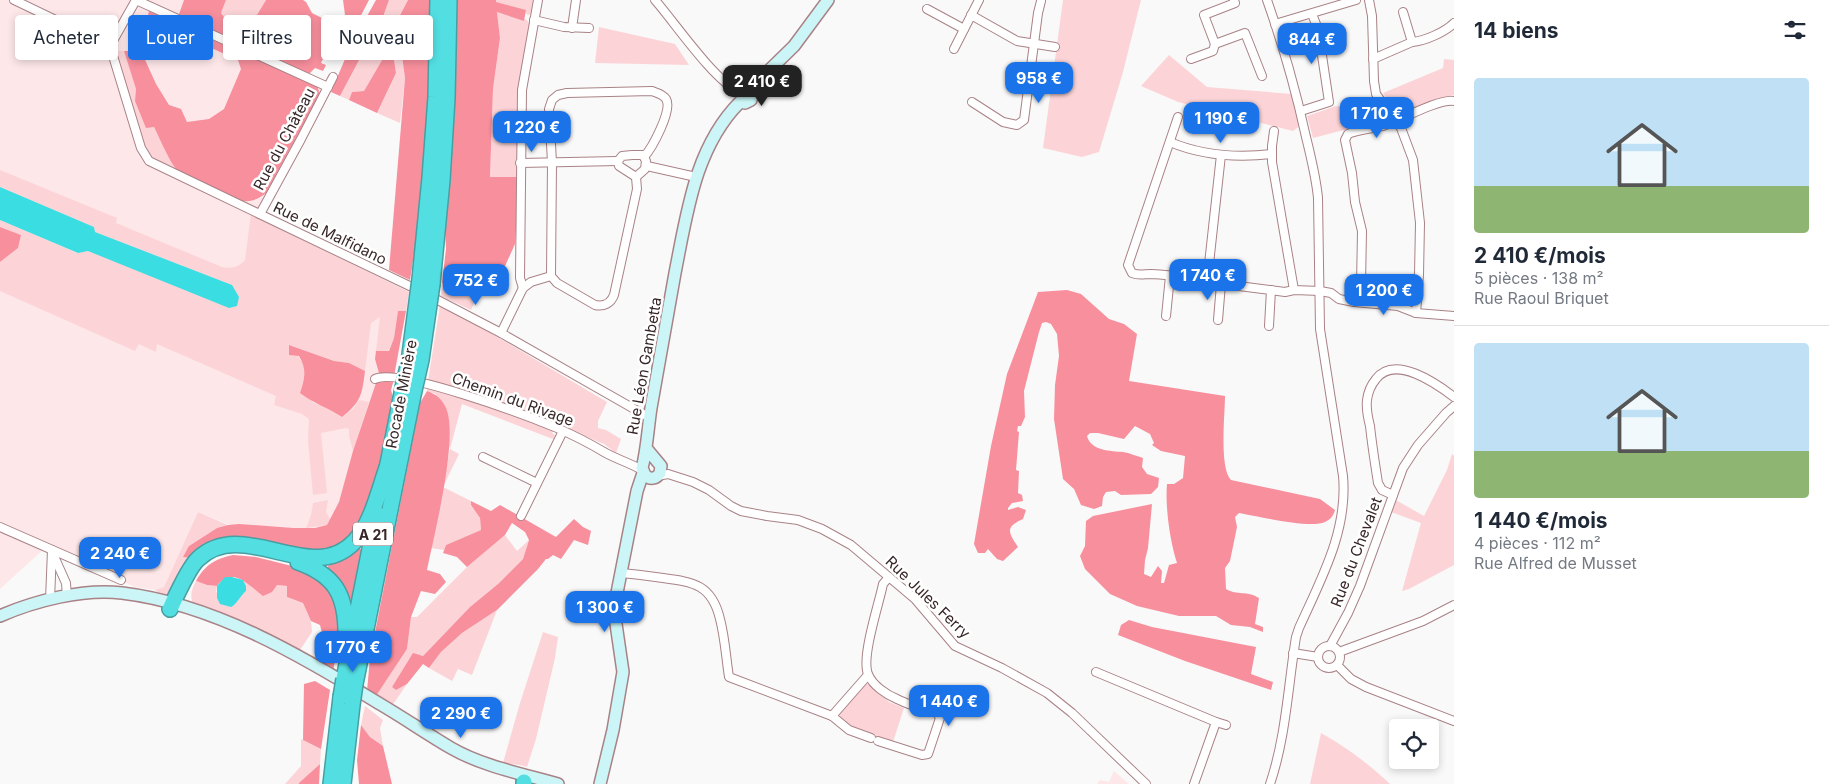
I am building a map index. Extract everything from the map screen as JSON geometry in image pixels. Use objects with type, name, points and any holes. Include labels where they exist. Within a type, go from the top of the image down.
[{"type":"highway","name":"Rocade Minière","points":[[426,282],[435,106],[438,0]]},
{"type":"highway","name":"Rocade Minière","points":[[349,682],[408,392],[408,362],[426,282],[442,180],[447,98],[449,0]]},
{"type":"highway","name":"Rocade Minière","points":[[331,784],[388,465],[408,392]]},
{"type":"highway","points":[[177,607],[199,558],[222,546],[250,546],[314,558],[330,556],[346,549],[358,538],[366,526],[388,465]]},
{"type":"highway","points":[[177,607],[197,570],[209,559],[221,553],[237,550],[272,555],[308,565],[329,578],[339,592],[344,604],[349,682]]},
{"type":"highway","name":"Rocade Minière","points":[[343,784],[346,701]]},
{"type":"highway","points":[[346,701],[354,784]]},
{"type":"main road","name":"Rue Léon Gambetta","points":[[600,784],[613,730],[623,672],[615,608],[638,487],[650,469],[646,448],[650,418],[672,289],[696,177],[718,128],[742,94],[756,84],[794,46],[828,0]]},
{"type":"main road","points":[[0,616],[20,608],[50,600],[85,594],[120,592],[177,607],[243,629],[276,645],[377,702],[451,748],[535,783]]},
{"type":"main road","points":[[177,607],[224,626],[285,655],[466,762],[535,783],[558,784]]},
{"type":"street","points":[[14,0],[45,15]]},
{"type":"street","points":[[118,32],[136,0],[328,87]]},
{"type":"street","points":[[523,288],[520,278],[522,90],[538,0]]},
{"type":"street","points":[[572,28],[576,0]]},
{"type":"street","points":[[655,0],[706,62],[731,87],[742,94]]},
{"type":"street","points":[[954,49],[979,0]]},
{"type":"street","points":[[1191,59],[1213,51],[1215,44],[1204,15],[1235,3],[1234,0]]},
{"type":"street","points":[[1267,0],[1300,111],[1316,178],[1321,337],[1343,476],[1343,512],[1333,551],[1299,628],[1293,653],[1276,768],[1270,784]]},
{"type":"street","points":[[1275,24],[1356,0]]},
{"type":"street","points":[[1369,0],[1372,16],[1376,94],[1401,128],[1413,160],[1418,206],[1419,275],[1416,313]]},
{"type":"street","points":[[972,102],[1003,122],[1017,124],[1022,122],[1026,116],[1038,13],[1042,1]]},
{"type":"street","points":[[927,9],[964,29]]},
{"type":"street","points":[[1403,12],[1412,42]]},
{"type":"street","points":[[1300,111],[1329,102],[1318,29],[1312,14]]},
{"type":"street","points":[[971,15],[1018,41],[1055,47]]},
{"type":"street","points":[[534,20],[572,28],[589,28]]},
{"type":"street","points":[[1373,59],[1453,25]]},
{"type":"street","points":[[1215,44],[1245,33],[1262,76]]},
{"type":"street","name":"Rue de Malfidano","points":[[114,60],[141,148],[147,159],[160,167],[469,315],[650,418]]},
{"type":"street","name":"Rue du Château","points":[[260,214],[333,77]]},
{"type":"street","points":[[636,177],[637,189],[612,300],[606,304],[595,306],[557,283],[551,276],[552,162],[550,109],[552,100],[558,95],[567,93],[652,91],[661,94],[666,99],[668,107],[666,115],[649,151],[644,157]]},
{"type":"street","points":[[1354,302],[1356,291],[1361,285],[1362,231],[1355,202],[1352,173],[1345,140],[1348,134],[1353,132],[1382,126],[1449,100],[1454,101]]},
{"type":"street","points":[[1178,117],[1128,265],[1132,273],[1196,279],[1285,292],[1294,290],[1320,291],[1331,294],[1339,299],[1354,302],[1398,306],[1416,313],[1454,316]]},
{"type":"street","points":[[1274,132],[1272,154],[1294,290]]},
{"type":"street","points":[[1170,142],[1181,147],[1221,155],[1252,156],[1272,154]]},
{"type":"street","points":[[618,161],[622,156],[643,155],[647,166],[636,177]]},
{"type":"street","points":[[1207,282],[1221,155]]},
{"type":"street","points":[[520,163],[618,161]]},
{"type":"street","points":[[618,161],[619,166],[636,177]]},
{"type":"street","points":[[647,166],[696,177]]},
{"type":"street","points":[[501,332],[523,288],[531,282],[551,276]]},
{"type":"street","points":[[1166,316],[1170,276]]},
{"type":"street","points":[[1218,320],[1221,284]]},
{"type":"street","points":[[1269,326],[1271,290]]},
{"type":"street","name":"Rue du Chevalet","points":[[1393,495],[1382,490],[1378,483],[1367,401],[1370,386],[1378,376],[1390,370],[1403,370],[1434,382],[1454,397]]},
{"type":"street","name":"Chemin du Rivage","points":[[375,379],[384,376],[447,389],[563,431],[591,443],[604,452],[650,469]]},
{"type":"street","name":"Rue du Chevalet","points":[[1330,646],[1360,586],[1403,468],[1418,445],[1454,406]]},
{"type":"street","points":[[521,516],[563,431]]},
{"type":"street","points":[[483,457],[537,483]]},
{"type":"street","name":"Rue Jules Ferry","points":[[650,469],[692,482],[709,490],[741,511],[798,520],[822,529],[851,546],[889,576],[923,607],[943,634],[955,646],[995,664],[1046,692],[1072,713],[1146,784]]},
{"type":"street","points":[[0,526],[120,580]]},
{"type":"street","points":[[52,550],[66,583],[67,597]]},
{"type":"street","points":[[50,600],[52,550]]},
{"type":"street","points":[[621,572],[690,582],[702,588],[710,595],[721,621],[729,677],[832,716],[848,730],[922,755],[928,754],[940,718],[937,713],[888,695],[875,684],[868,674],[867,665],[870,639],[883,584],[889,576]]},
{"type":"street","points":[[1339,652],[1454,606]]},
{"type":"street","points":[[1330,646],[1336,648],[1339,652],[1340,659],[1337,665],[1331,669],[1324,668],[1320,664],[1318,657],[1320,650],[1330,646]]},
{"type":"street","points":[[1293,653],[1318,657]]},
{"type":"street","points":[[1337,665],[1351,678],[1366,686],[1454,721]]},
{"type":"street","points":[[1096,672],[1226,725]]},
{"type":"street","points":[[832,716],[868,674]]},
{"type":"street","points":[[1194,784],[1216,722]]},
{"type":"shaded area","points":[[0,0],[184,0],[178,15],[128,15],[128,60],[213,60],[213,34],[223,39],[223,60],[269,60],[328,87],[259,218],[409,292],[394,379],[349,536],[253,534],[198,512],[164,587],[155,590],[135,587],[45,548],[0,589]]},
{"type":"shaded area","points":[[184,0],[226,0],[221,13],[223,16],[223,36],[213,31],[213,15],[179,14]]},
{"type":"shaded area","points":[[226,0],[266,0],[257,15],[223,16],[221,13]]},
{"type":"shaded area","points":[[266,0],[303,0],[312,13],[321,18],[321,63],[326,65],[323,71],[315,68],[309,74],[278,60],[311,60],[311,15],[257,15]]},
{"type":"shaded area","points":[[343,0],[369,0],[361,15],[345,15]]},
{"type":"shaded area","points":[[376,0],[389,0],[384,15],[368,15]]},
{"type":"shaded area","points":[[389,0],[408,0],[400,15],[384,15]]},
{"type":"shaded area","points":[[408,0],[431,0],[431,15],[400,15]]},
{"type":"shaded area","points":[[455,0],[496,0],[496,2],[526,10],[524,21],[497,12],[500,38],[493,89],[490,177],[518,177],[518,224],[515,244],[501,275],[487,268],[475,276],[465,290],[442,283],[446,249],[445,224]]},
{"type":"shaded area","points":[[496,0],[534,0],[532,13],[526,14],[526,11],[495,2]]},
{"type":"shaded area","points":[[1063,0],[1141,0],[1123,72],[1099,152],[1082,157],[1043,148]]},
{"type":"shaded area","points":[[149,11],[158,15],[148,15]]},
{"type":"shaded area","points":[[497,12],[525,19],[530,25],[518,95],[518,177],[490,178],[493,89],[500,38]]},
{"type":"shaded area","points":[[599,27],[675,44],[689,65],[595,63]]},
{"type":"shaded area","points":[[213,40],[223,44],[223,53],[213,49]]},
{"type":"shaded area","points":[[118,51],[124,51],[136,89],[135,101],[154,127],[178,171],[163,164],[144,147],[118,60]]},
{"type":"shaded area","points":[[124,51],[128,51],[128,60],[145,60],[156,84],[169,105],[181,109],[187,122],[209,119],[224,109],[241,69],[238,60],[259,60],[317,86],[320,94],[266,193],[261,197],[241,201],[178,171],[154,127],[146,128],[135,101],[136,89]]},
{"type":"shaded area","points":[[1169,55],[1207,87],[1292,94],[1300,126],[1293,131],[1178,102],[1141,86]]},
{"type":"shaded area","points":[[1444,59],[1454,60],[1454,95],[1400,117],[1383,93],[1443,68]]},
{"type":"shaded area","points":[[345,60],[359,60],[340,96],[331,92]]},
{"type":"shaded area","points":[[359,60],[382,60],[364,91],[352,92],[349,100],[340,96]]},
{"type":"shaded area","points":[[382,60],[394,60],[396,73],[377,113],[349,100],[352,92],[364,91]]},
{"type":"shaded area","points":[[394,60],[403,60],[405,78],[400,123],[377,113],[396,73]]},
{"type":"shaded area","points":[[403,60],[429,60],[419,211],[410,280],[389,270],[405,78]]},
{"type":"shaded area","points":[[1376,98],[1390,118],[1313,138],[1307,116],[1336,106],[1352,108]]},
{"type":"shaded area","points":[[0,170],[117,218],[116,223],[222,267],[235,267],[245,260],[251,214],[409,292],[406,311],[398,311],[394,338],[388,351],[376,351],[380,317],[371,323],[365,371],[349,363],[334,361],[290,345],[304,365],[305,380],[312,402],[342,417],[354,408],[359,400],[369,402],[353,451],[349,429],[321,433],[327,493],[313,495],[308,440],[309,419],[302,414],[274,405],[276,396],[157,344],[156,352],[139,344],[135,351],[0,291],[0,262],[18,248],[21,235],[0,227],[0,220],[77,253],[88,251],[232,285],[95,232],[94,227],[0,187]]},
{"type":"shaded area","points":[[0,227],[21,235],[18,248],[0,262]]},
{"type":"shaded area","points":[[487,268],[477,289],[471,310],[441,296],[442,283],[465,290],[475,276]]},
{"type":"shaded area","points":[[1067,290],[1081,294],[1109,319],[1124,324],[1137,334],[1129,381],[1225,396],[1224,453],[1227,474],[1231,480],[1320,499],[1335,510],[1329,520],[1318,524],[1296,523],[1239,513],[1235,517],[1237,527],[1230,561],[1225,568],[1226,589],[1259,598],[1255,624],[1263,627],[1263,632],[1250,627],[1231,625],[1216,616],[1179,616],[1137,606],[1110,594],[1085,569],[1080,556],[1085,546],[1086,521],[1093,516],[1152,504],[1144,574],[1151,577],[1158,566],[1162,571],[1161,583],[1164,583],[1169,565],[1177,563],[1169,524],[1167,484],[1174,484],[1183,478],[1185,456],[1161,451],[1152,445],[1154,443],[1150,434],[1135,426],[1124,439],[1090,433],[1087,436],[1089,441],[1097,447],[1126,452],[1143,458],[1142,467],[1147,474],[1159,478],[1158,487],[1151,494],[1121,495],[1115,491],[1106,492],[1103,497],[1102,506],[1094,509],[1081,505],[1074,489],[1063,479],[1054,419],[1055,385],[1059,356],[1057,334],[1051,324],[1046,322],[1042,323],[1039,332],[1024,391],[1025,417],[1021,426],[1018,426],[1017,431],[1019,432],[1016,470],[1019,471],[1018,493],[1022,495],[1023,501],[1012,503],[1008,510],[1018,507],[1026,510],[1023,519],[1013,525],[1010,530],[1010,534],[1018,547],[1003,561],[997,559],[988,549],[985,553],[978,553],[974,544],[991,446],[1007,374],[1038,292]]},
{"type":"shaded area","points":[[440,305],[607,402],[598,421],[598,428],[606,430],[621,439],[616,453],[604,444],[558,425],[428,381]]},
{"type":"shaded area","points":[[398,311],[406,311],[394,376],[379,373],[375,359],[376,351],[389,351],[394,338]]},
{"type":"shaded area","points":[[289,345],[334,361],[349,363],[365,371],[360,397],[342,417],[300,393],[304,379],[303,365],[299,356],[289,355]]},
{"type":"shaded area","points":[[394,379],[391,390],[394,401],[371,502],[359,530],[325,554],[271,545],[193,558],[183,557],[189,546],[217,528],[228,525],[315,528],[327,525],[339,502],[353,451],[376,383]]},
{"type":"shaded area","points":[[427,386],[553,431],[554,439],[462,404],[450,449],[436,394],[427,391]]},
{"type":"shaded area","points":[[427,391],[436,395],[443,402],[449,422],[448,463],[427,570],[440,574],[446,582],[435,594],[421,591],[411,617],[407,649],[376,696],[367,691],[370,658],[420,403]]},
{"type":"shaded area","points":[[450,449],[459,454],[443,487],[471,501],[471,505],[480,518],[481,530],[446,545],[444,550],[431,548]]},
{"type":"shaded area","points":[[1452,454],[1454,456],[1454,565],[1402,591],[1421,523],[1391,512],[1394,499],[1424,516],[1447,470]]},
{"type":"shaded area","points":[[328,500],[326,512],[330,519],[327,525],[306,528],[313,503]]},
{"type":"shaded area","points":[[471,501],[491,511],[500,505],[556,537],[574,519],[591,531],[588,545],[574,540],[561,559],[553,555],[546,559],[497,610],[462,633],[441,652],[429,668],[423,664],[407,684],[396,690],[392,687],[413,653],[423,656],[470,607],[498,584],[523,559],[529,540],[525,532],[512,523],[505,535],[467,567],[457,557],[443,553],[446,545],[481,530],[480,518],[471,505]]},
{"type":"shaded area","points":[[198,512],[228,525],[217,528],[189,546],[193,558],[172,593],[161,594],[155,590],[164,587]]},
{"type":"shaded area","points":[[505,535],[517,551],[529,540],[523,559],[498,584],[470,607],[423,656],[413,654],[392,687],[396,690],[407,684],[392,706],[376,696],[407,649],[411,617],[417,617],[467,567]]},
{"type":"shaded area","points":[[358,548],[363,550],[352,599],[345,600],[327,572],[328,566]]},
{"type":"shaded area","points":[[233,555],[256,557],[300,568],[330,585],[341,624],[333,672],[317,664],[324,641],[320,625],[311,621],[303,603],[287,597],[287,586],[277,585],[272,592],[263,596],[247,583],[235,577],[223,580],[217,586],[196,581],[211,564],[221,558]]},
{"type":"shaded area","points":[[243,580],[258,592],[277,585],[287,586],[287,597],[303,603],[311,621],[312,632],[298,653],[195,607],[193,604],[191,594],[196,581],[217,586],[216,592],[235,604],[238,597],[246,591]]},
{"type":"shaded area","points":[[497,610],[472,675],[458,669],[452,681],[429,668],[441,652],[462,633]]},
{"type":"shaded area","points":[[1129,620],[1152,627],[1256,647],[1251,674],[1273,682],[1271,690],[1185,661],[1118,635],[1121,625]]},
{"type":"shaded area","points":[[543,632],[558,637],[536,739],[527,767],[503,763],[520,703]]},
{"type":"shaded area","points":[[315,681],[330,690],[321,749],[303,740],[304,684]]},
{"type":"shaded area","points":[[866,684],[872,686],[889,702],[904,708],[893,742],[858,730],[840,720],[840,713]]},
{"type":"shaded area","points":[[365,706],[383,720],[380,728],[383,746],[370,737],[361,725]]},
{"type":"shaded area","points":[[361,725],[370,737],[383,746],[392,784],[359,784],[357,760]]},
{"type":"shaded area","points":[[1321,733],[1357,756],[1390,784],[1310,784]]},
{"type":"shaded area","points":[[301,739],[321,749],[320,764],[299,784],[285,784],[301,766]]},
{"type":"shaded area","points":[[320,764],[319,784],[299,784],[299,783]]},
{"type":"shaded area","points":[[1114,771],[1129,784],[1097,784],[1100,780],[1109,782]]},
{"type":"water","points":[[0,187],[94,227],[95,232],[232,285],[239,297],[237,306],[229,308],[88,251],[78,253],[0,220]]},
{"type":"water","points":[[225,577],[243,580],[246,586],[246,591],[231,607],[220,604],[217,598],[217,586]]}]
